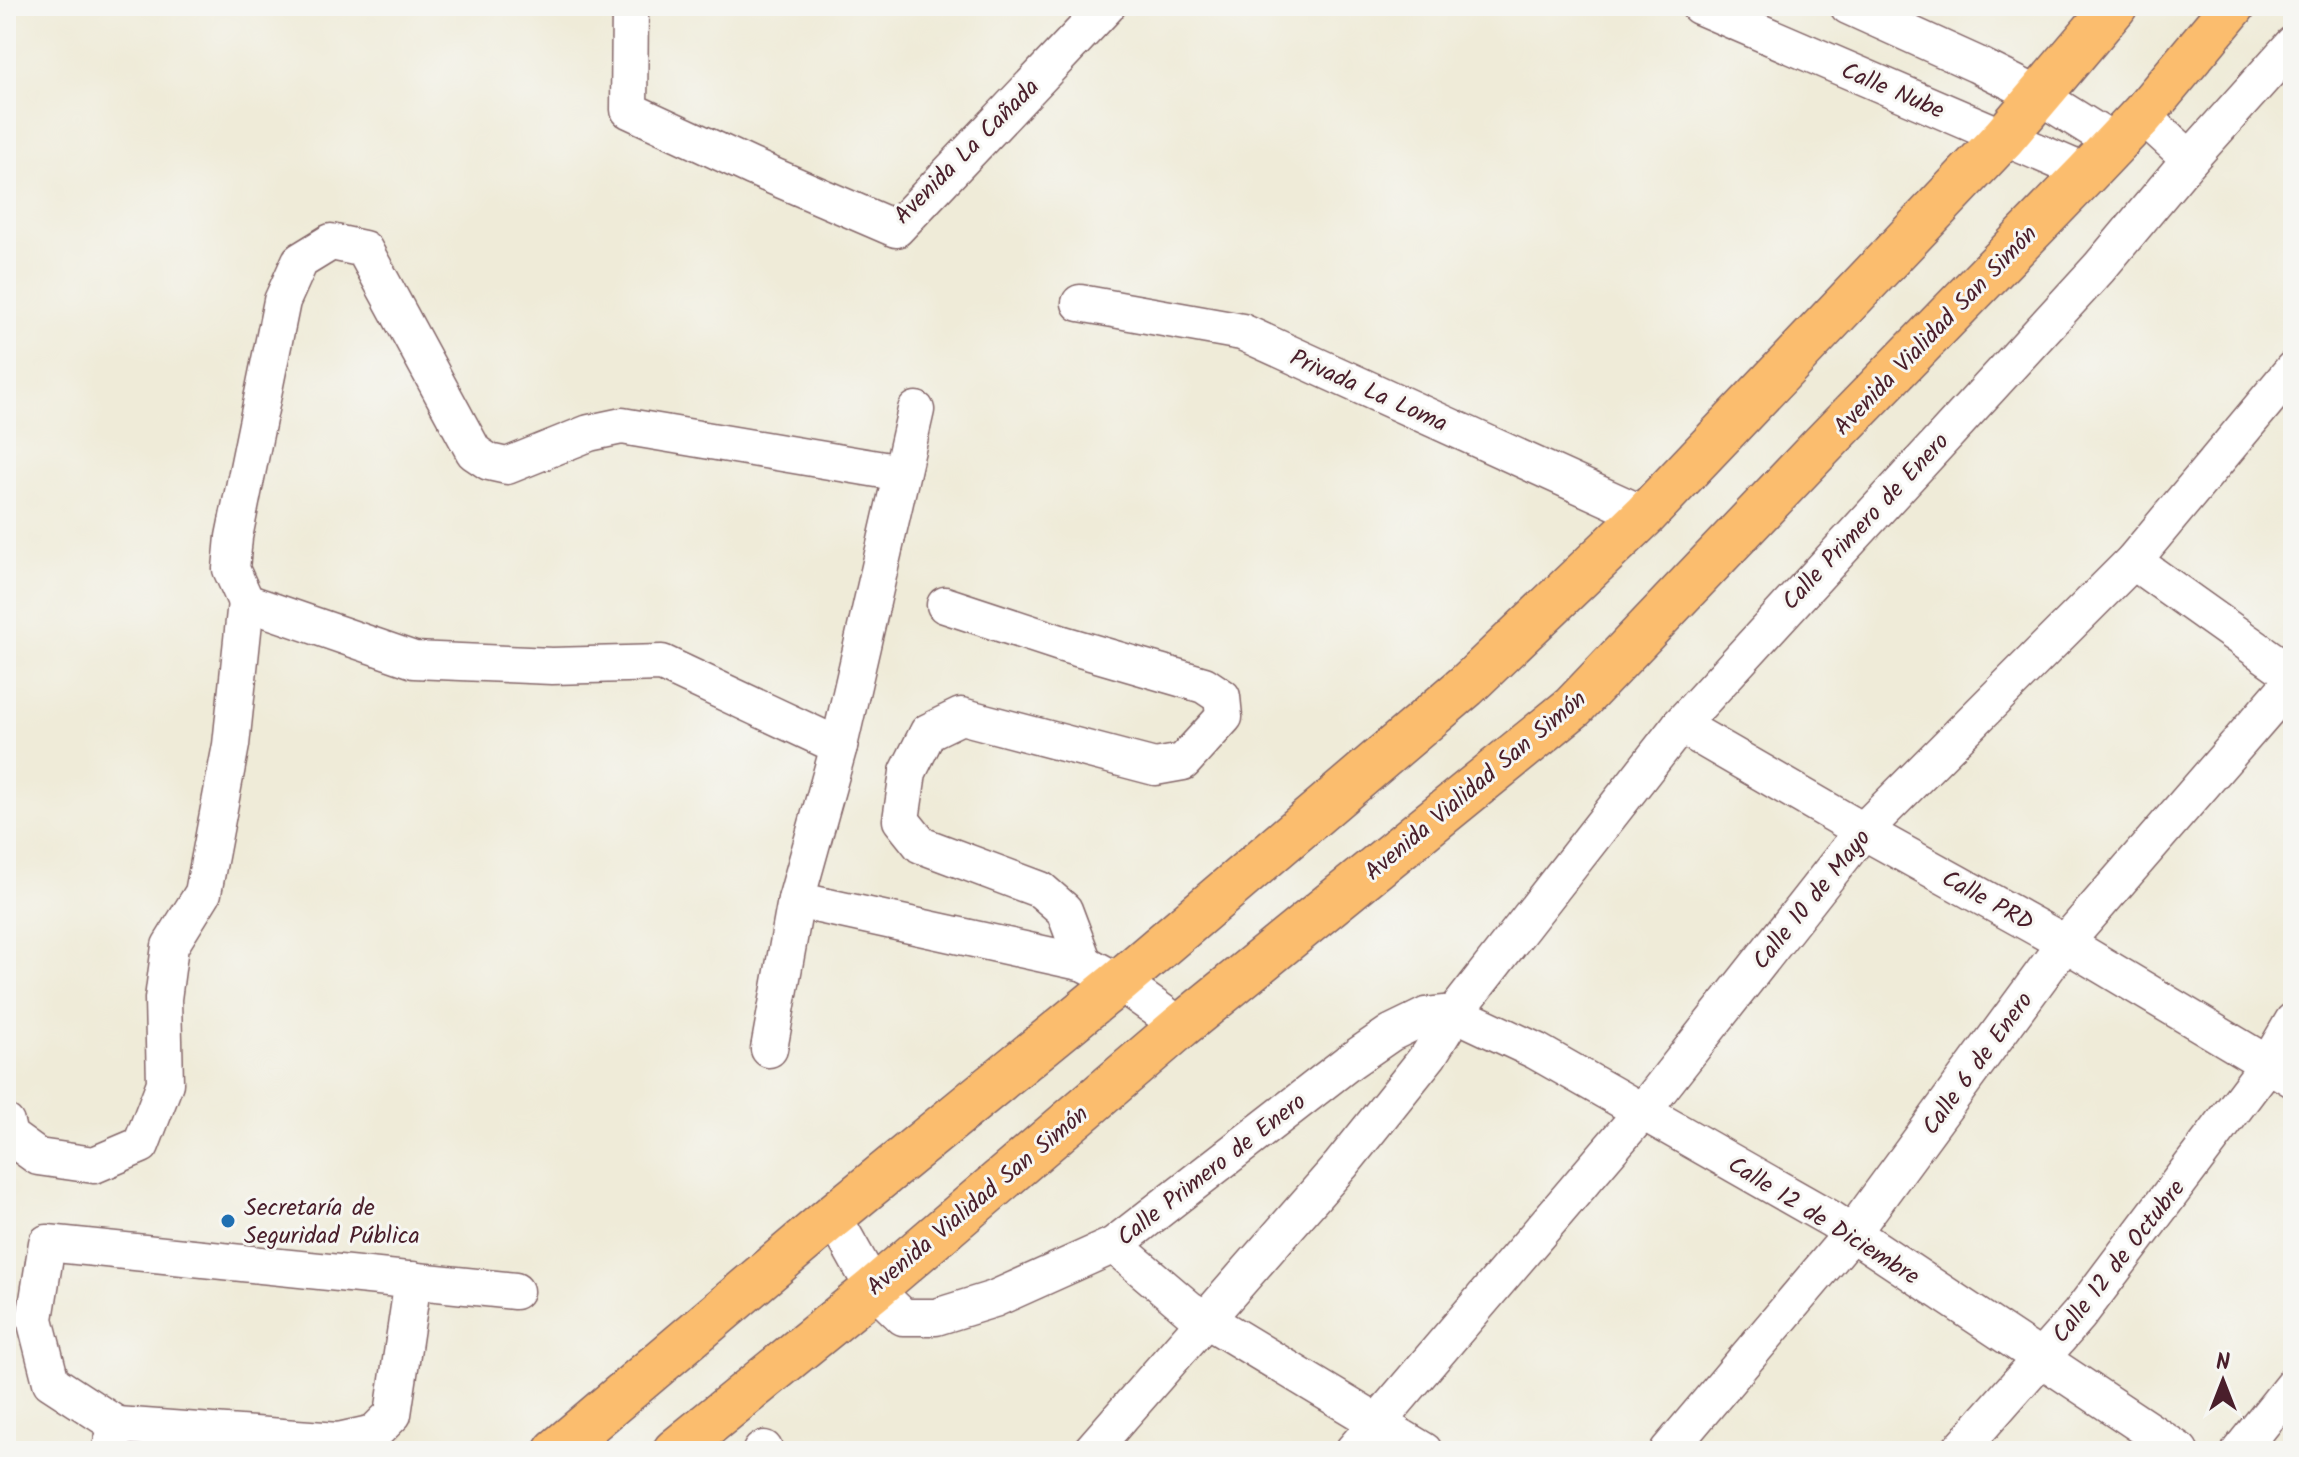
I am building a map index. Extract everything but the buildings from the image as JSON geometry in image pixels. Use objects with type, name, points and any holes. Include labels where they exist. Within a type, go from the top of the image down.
[{"type":"main road","points":[[556,1451],[833,1216],[1102,973],[1466,686],[1645,515],[2004,137],[2115,6]]},
{"type":"main road","name":"Avenida Vialidad San Simón","points":[[675,1451],[874,1289],[1181,1026],[1573,707],[2115,144],[2233,6]]},
{"type":"street","name":"Avenida La Cañada","points":[[630,6],[629,110],[896,229],[1107,6]]},
{"type":"street","name":"Calle Nube","points":[[1699,6],[2004,137],[2115,144]]},
{"type":"street","points":[[1848,6],[2038,95],[2115,144],[2190,159]]},
{"type":"street","name":"Calle Primero de Enero","points":[[1091,1451],[1370,1129],[1429,1055],[1455,1013],[1680,725],[2099,268],[2190,159],[2293,44]]},
{"type":"street","points":[[6,1123],[9,1136],[38,1157],[94,1165],[141,1145],[165,1083],[163,999],[170,946],[203,893],[231,745],[246,602],[231,569],[234,537],[282,301],[300,261],[331,242],[364,249],[474,452],[489,462],[507,466],[589,433],[622,426],[901,473]]},
{"type":"street","name":"Privada La Loma","points":[[1080,303],[1242,332],[1645,515]]},
{"type":"street","name":"Calle 10 de Mayo","points":[[1353,1451],[1642,1112],[1863,831],[2133,561],[2293,369]]},
{"type":"street","points":[[769,1049],[796,900],[839,746],[916,410]]},
{"type":"street","points":[[2133,561],[2293,677]]},
{"type":"street","points":[[246,602],[414,660],[552,666],[662,663],[839,746]]},
{"type":"street","points":[[945,605],[1063,644],[1204,685],[1222,697],[1224,717],[1183,762],[1155,767],[961,716],[928,732],[908,772],[901,820],[921,845],[1041,890],[1064,910],[1102,973]]},
{"type":"street","name":"Calle 6 de Enero","points":[[1668,1451],[1852,1233],[2065,943],[2293,677]]},
{"type":"street","name":"Calle PRD","points":[[1680,725],[2065,943],[2281,1072]]},
{"type":"street","points":[[796,900],[1102,973],[1181,1026]]},
{"type":"street","name":"Calle Primero de Enero","points":[[833,1216],[874,1289],[903,1317],[936,1317],[994,1299],[1114,1245],[1349,1062],[1391,1033],[1426,1016],[1455,1013]]},
{"type":"street","name":"Calle 12 de Diciembre","points":[[1455,1013],[1536,1051],[1852,1233],[2180,1451]]},
{"type":"street","name":"Calle 12 de Octubre","points":[[1959,1451],[2079,1315],[2281,1072],[2293,1021]]},
{"type":"street","points":[[413,1280],[393,1414],[374,1433],[338,1441],[114,1438],[51,1382],[35,1319],[47,1243],[413,1280],[515,1291]]},
{"type":"street","points":[[1114,1245],[1189,1309],[1424,1451]]},
{"type":"street","points":[[2240,1451],[2293,1385]]},
{"type":"place","name":"Secretaría de Seguridad Pública","points":[[228,1221]]}]
